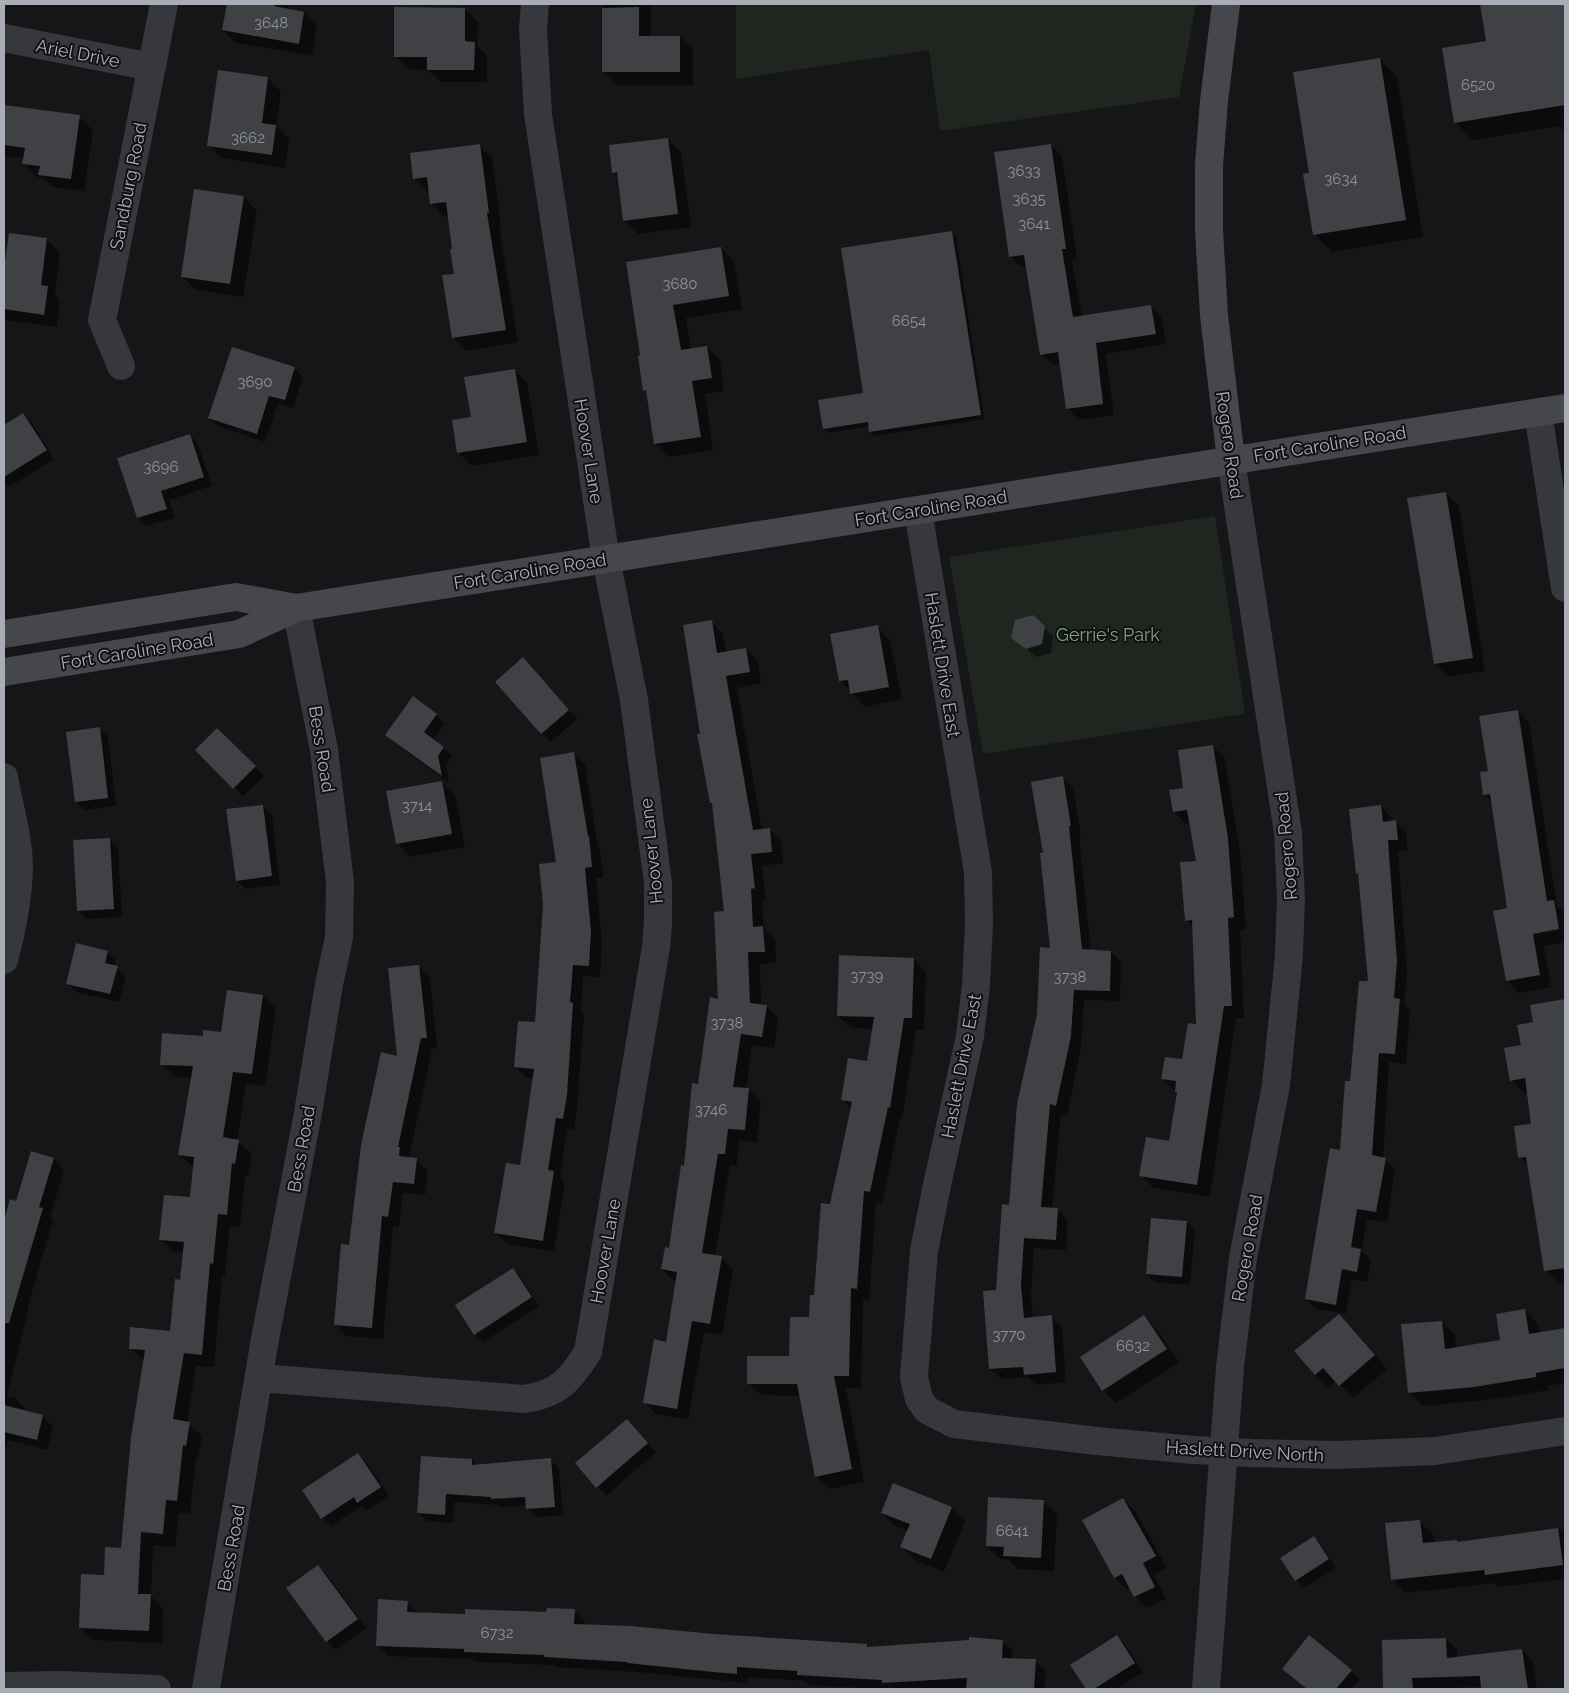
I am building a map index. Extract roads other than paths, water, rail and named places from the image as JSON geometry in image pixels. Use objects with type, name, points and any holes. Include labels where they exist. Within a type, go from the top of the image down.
[{"type":"street","name":"Sandburg Road","points":[[121,366],[102,320],[164,4]]},
{"type":"street","name":"Hoover Lane","points":[[260,1378],[524,1399],[539,1397],[564,1384],[574,1374],[588,1352],[656,947],[658,883],[634,700],[606,560],[538,114],[533,28],[535,4]]},
{"type":"street","name":"Rogero Road","points":[[1206,1689],[1230,1367],[1243,1258],[1276,1085],[1289,955],[1291,900],[1288,833],[1231,460],[1214,315],[1209,230],[1209,165],[1214,101],[1226,4]]},
{"type":"street","name":"Ariel Drive","points":[[4,38],[152,67]]},
{"type":"street","name":"Fort Caroline Road","points":[[4,672],[240,634],[296,608],[1565,408]]},
{"type":"street","points":[[1538,412],[1565,588]]},
{"type":"street","name":"Haslett Drive East","points":[[918,511],[978,872],[980,923],[970,1036],[924,1252],[914,1377],[919,1399],[927,1410]]},
{"type":"street","name":"Fort Caroline Road","points":[[4,634],[236,597],[296,608]]},
{"type":"street","name":"Bess Road","points":[[206,1689],[260,1378],[265,1339],[339,938],[340,882],[324,750],[296,608]]},
{"type":"street","points":[[4,777],[19,867],[15,915],[4,960]]},
{"type":"street","name":"Haslett Drive North","points":[[927,1410],[954,1424],[1096,1441],[1224,1452],[1338,1455],[1435,1451],[1565,1432]]},
{"type":"street","points":[[4,1686],[61,1685],[156,1689]]},
{"type":"park label","name":"Gerrie's Park","points":[[1108,634]]}]
